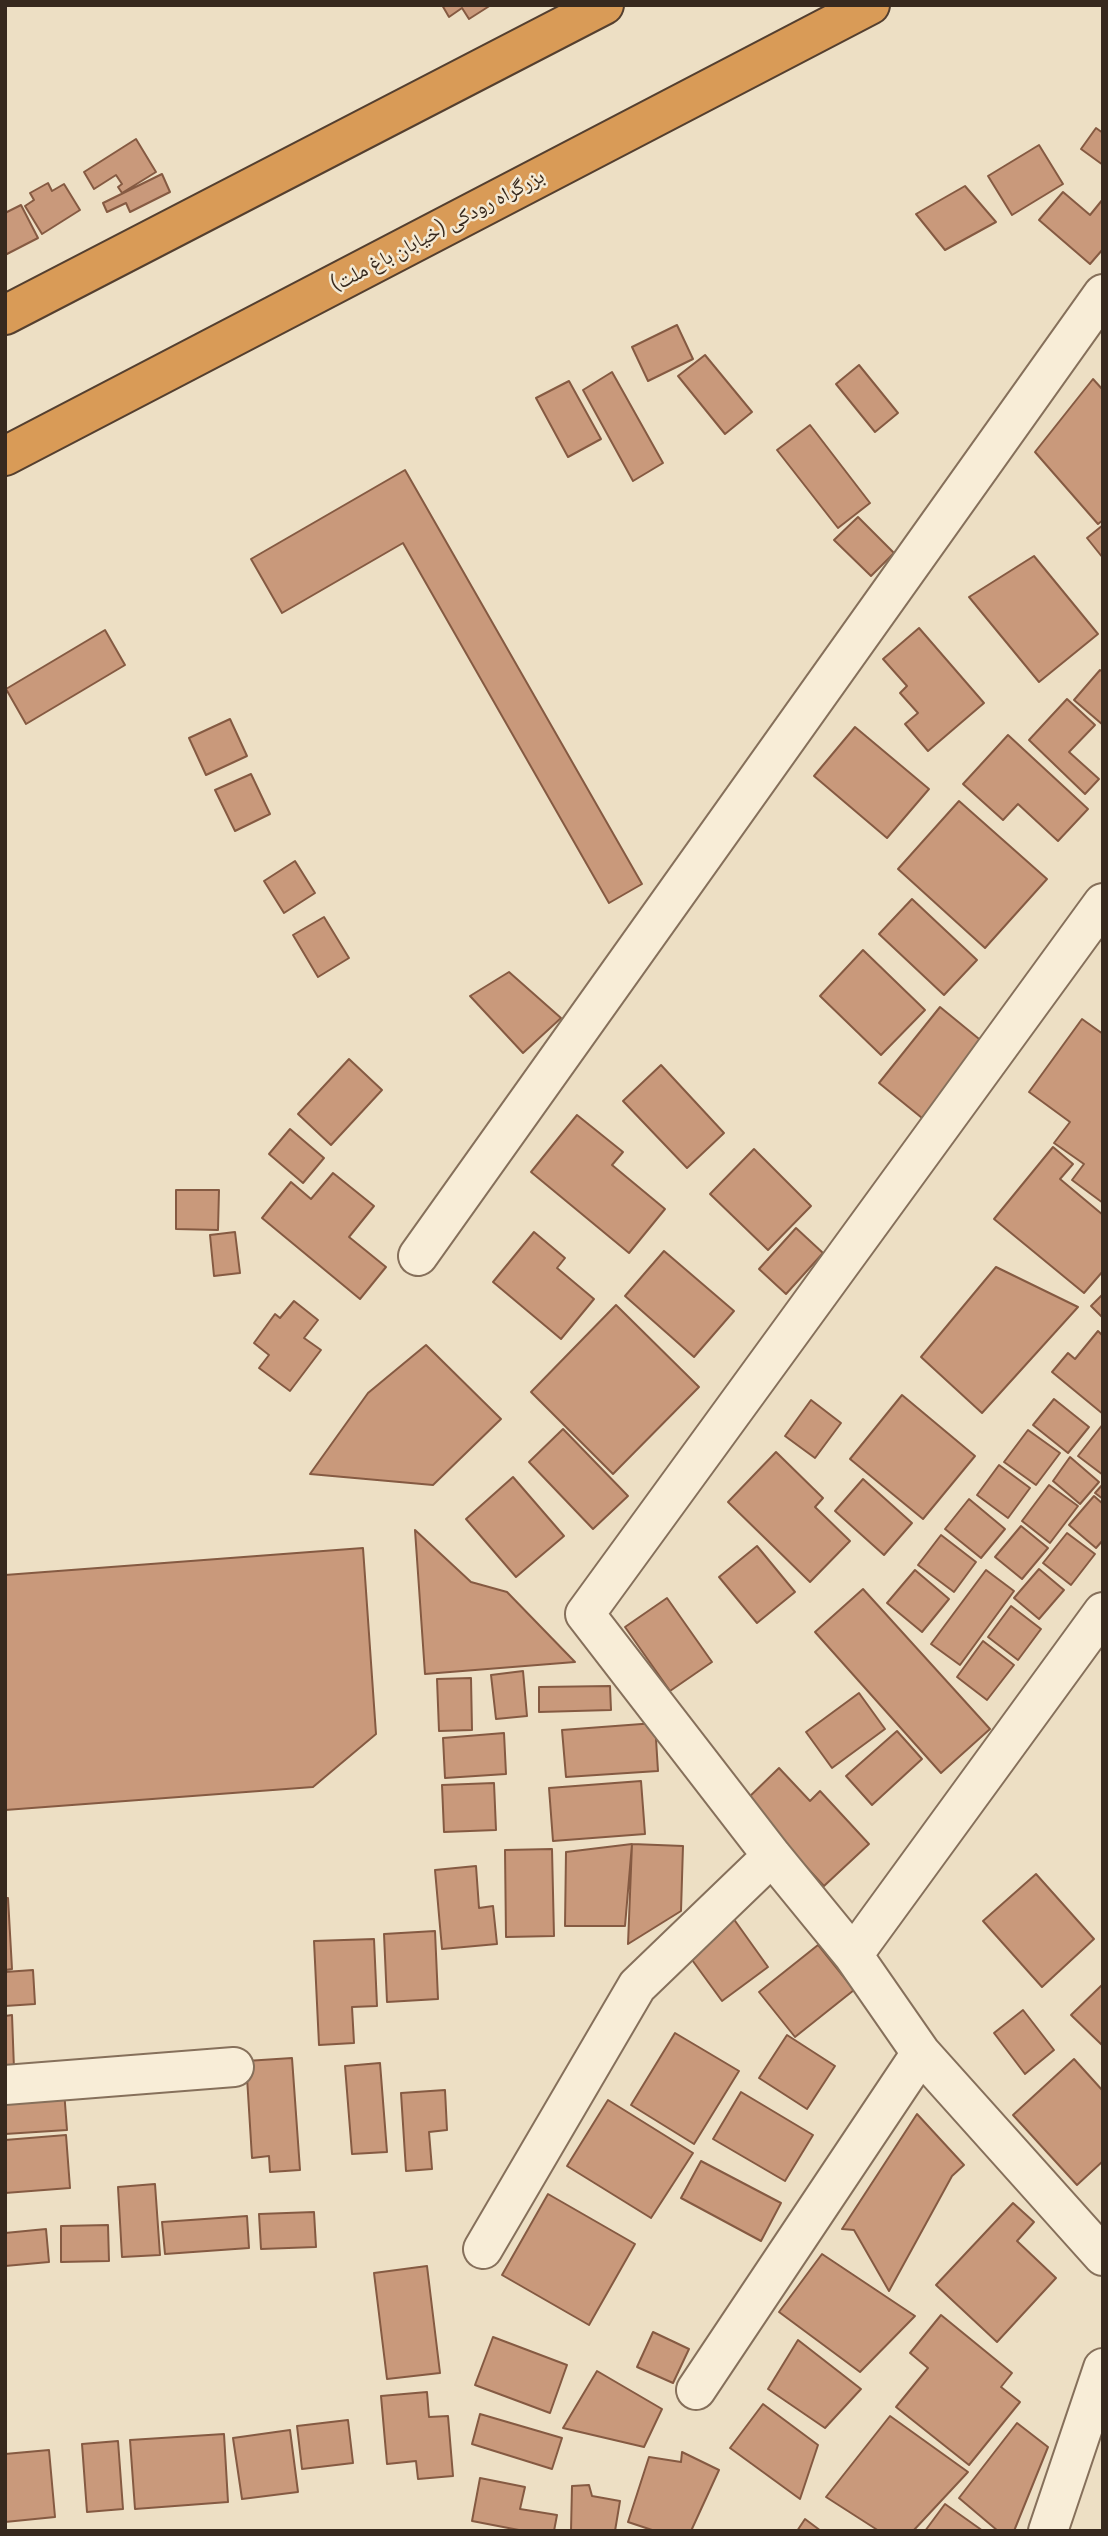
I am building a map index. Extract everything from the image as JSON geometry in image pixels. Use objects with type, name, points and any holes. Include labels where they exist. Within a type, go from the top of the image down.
[{"type":"highway","points":[[5,315],[604,5]]},
{"type":"highway","name":"بزرگراه رودکی (خیابان باغ ملت)","points":[[5,456],[870,5]]},
{"type":"street","points":[[418,1256],[1103,294]]},
{"type":"street","points":[[1103,904],[585,1614],[772,1856],[853,1955],[921,2053],[1103,2256]]},
{"type":"street","points":[[853,1955],[1103,1612]]},
{"type":"street","points":[[483,2249],[638,1986],[772,1856]]},
{"type":"street","points":[[695,2390],[921,2053]]},
{"type":"street","points":[[5,2085],[234,2067]]},
{"type":"street","points":[[1048,2531],[1103,2368]]},
{"type":"building","points":[[442,5],[491,5],[469,19],[462,8],[449,17]]},
{"type":"building","points":[[1096,128],[1103,133],[1103,165],[1081,149]]},
{"type":"building","points":[[136,139],[156,172],[122,193],[118,187],[122,184],[116,175],[94,189],[84,172]]},
{"type":"building","points":[[1039,145],[1063,184],[1012,215],[988,176]]},
{"type":"building","points":[[162,174],[170,192],[130,212],[126,203],[107,212],[103,203]]},
{"type":"building","points":[[48,183],[52,191],[64,184],[80,210],[42,234],[25,206],[34,200],[30,193]]},
{"type":"building","points":[[965,186],[996,222],[945,250],[916,214]]},
{"type":"building","points":[[1063,192],[1090,215],[1103,199],[1103,249],[1090,264],[1039,220]]},
{"type":"building","points":[[21,205],[38,238],[5,255],[5,213]]},
{"type":"building","points":[[677,325],[693,359],[648,381],[632,347]]},
{"type":"building","points":[[705,355],[752,412],[725,434],[678,376]]},
{"type":"building","points":[[859,365],[898,413],[875,432],[836,384]]},
{"type":"building","points":[[612,372],[663,463],[633,481],[583,390]]},
{"type":"building","points":[[1093,379],[1103,390],[1103,520],[1098,524],[1035,452]]},
{"type":"building","points":[[569,381],[601,439],[568,457],[536,398]]},
{"type":"building","points":[[810,425],[870,503],[838,528],[777,450]]},
{"type":"building","points":[[405,470],[642,884],[609,903],[403,543],[282,613],[251,559]]},
{"type":"building","points":[[858,517],[894,553],[871,576],[834,540]]},
{"type":"building","points":[[1103,525],[1103,558],[1087,538]]},
{"type":"building","points":[[1034,556],[1098,634],[1039,682],[969,597]]},
{"type":"building","points":[[919,628],[984,703],[928,751],[905,724],[918,713],[900,693],[907,686],[883,659]]},
{"type":"building","points":[[105,630],[125,665],[26,724],[6,689]]},
{"type":"building","points":[[1100,670],[1103,672],[1103,725],[1074,700]]},
{"type":"building","points":[[1067,699],[1095,725],[1069,752],[1099,779],[1085,794],[1029,740]]},
{"type":"building","points":[[230,719],[247,756],[206,775],[189,738]]},
{"type":"building","points":[[855,727],[929,789],[887,838],[814,776]]},
{"type":"building","points":[[1008,735],[1088,809],[1058,841],[1018,804],[1003,820],[963,784]]},
{"type":"building","points":[[251,774],[270,814],[235,831],[215,790]]},
{"type":"building","points":[[959,801],[1047,879],[985,948],[898,869]]},
{"type":"building","points":[[295,861],[315,893],[284,913],[264,881]]},
{"type":"building","points":[[912,899],[977,960],[944,995],[879,934]]},
{"type":"building","points":[[324,917],[349,958],[318,977],[293,935]]},
{"type":"building","points":[[863,950],[925,1010],[881,1055],[820,996]]},
{"type":"building","points":[[509,972],[561,1018],[523,1053],[470,996]]},
{"type":"building","points":[[940,1007],[984,1043],[922,1118],[879,1083]]},
{"type":"building","points":[[1082,1019],[1103,1034],[1103,1203],[1072,1180],[1084,1164],[1054,1143],[1070,1122],[1029,1092]]},
{"type":"building","points":[[349,1059],[382,1090],[331,1145],[298,1114]]},
{"type":"building","points":[[661,1065],[724,1133],[687,1168],[623,1101]]},
{"type":"building","points":[[577,1115],[623,1152],[612,1165],[665,1209],[629,1253],[531,1172]]},
{"type":"building","points":[[290,1129],[324,1158],[303,1183],[269,1154]]},
{"type":"building","points":[[1053,1147],[1073,1164],[1060,1179],[1103,1215],[1103,1271],[1084,1293],[994,1219]]},
{"type":"building","points":[[754,1149],[811,1206],[768,1250],[710,1194]]},
{"type":"building","points":[[333,1173],[374,1206],[349,1237],[386,1267],[360,1299],[262,1218],[291,1182],[311,1199]]},
{"type":"building","points":[[176,1190],[219,1190],[218,1230],[176,1229]]},
{"type":"building","points":[[796,1228],[823,1253],[786,1294],[759,1269]]},
{"type":"building","points":[[235,1232],[240,1273],[214,1276],[210,1235]]},
{"type":"building","points":[[534,1232],[565,1258],[557,1268],[594,1299],[561,1339],[493,1282]]},
{"type":"building","points":[[664,1251],[734,1311],[694,1357],[625,1296]]},
{"type":"building","points":[[996,1267],[1078,1307],[982,1413],[921,1357]]},
{"type":"building","points":[[1103,1294],[1103,1318],[1091,1306]]},
{"type":"building","points":[[294,1301],[318,1320],[304,1338],[321,1350],[290,1391],[259,1368],[269,1355],[254,1343],[275,1314],[280,1318]]},
{"type":"building","points":[[616,1305],[699,1387],[613,1474],[531,1392]]},
{"type":"building","points":[[1098,1331],[1103,1336],[1103,1414],[1052,1372],[1068,1353],[1075,1359]]},
{"type":"building","points":[[426,1345],[501,1419],[433,1485],[310,1474],[368,1393]]},
{"type":"building","points":[[902,1395],[975,1456],[923,1519],[850,1459]]},
{"type":"building","points":[[1054,1399],[1089,1427],[1068,1453],[1033,1425]]},
{"type":"building","points":[[811,1400],[841,1423],[815,1458],[785,1436]]},
{"type":"building","points":[[1103,1424],[1103,1475],[1078,1456]]},
{"type":"building","points":[[563,1429],[628,1496],[593,1529],[529,1462]]},
{"type":"building","points":[[1028,1430],[1060,1453],[1036,1485],[1004,1462]]},
{"type":"building","points":[[776,1452],[823,1498],[815,1507],[850,1541],[810,1582],[728,1502]]},
{"type":"building","points":[[1070,1457],[1099,1482],[1080,1504],[1053,1481]]},
{"type":"building","points":[[999,1465],[1030,1488],[1008,1518],[977,1495]]},
{"type":"building","points":[[513,1477],[564,1536],[516,1577],[466,1519]]},
{"type":"building","points":[[863,1479],[912,1523],[884,1555],[835,1511]]},
{"type":"building","points":[[1103,1484],[1103,1499],[1095,1493]]},
{"type":"building","points":[[1049,1485],[1078,1506],[1050,1543],[1022,1521]]},
{"type":"building","points":[[1094,1496],[1103,1504],[1103,1540],[1096,1548],[1069,1525]]},
{"type":"building","points":[[969,1499],[1005,1529],[981,1558],[945,1529]]},
{"type":"building","points":[[1021,1526],[1048,1548],[1022,1579],[995,1557]]},
{"type":"building","points":[[415,1530],[471,1582],[507,1592],[575,1662],[425,1674]]},
{"type":"building","points":[[1067,1533],[1095,1554],[1071,1585],[1043,1563]]},
{"type":"building","points":[[941,1535],[976,1562],[954,1592],[918,1565]]},
{"type":"building","points":[[757,1546],[795,1592],[757,1623],[719,1577]]},
{"type":"building","points":[[363,1548],[376,1734],[313,1787],[5,1810],[5,1575]]},
{"type":"building","points":[[1039,1569],[1064,1590],[1039,1619],[1014,1598]]},
{"type":"building","points":[[915,1570],[949,1599],[922,1632],[887,1603]]},
{"type":"building","points":[[986,1570],[1014,1591],[960,1665],[931,1644]]},
{"type":"building","points":[[863,1589],[990,1729],[941,1773],[815,1632]]},
{"type":"building","points":[[667,1598],[712,1662],[670,1691],[625,1627]]},
{"type":"building","points":[[1011,1606],[1041,1629],[1018,1660],[988,1637]]},
{"type":"building","points":[[983,1641],[1014,1665],[987,1700],[957,1677]]},
{"type":"building","points":[[523,1671],[527,1716],[496,1719],[491,1675]]},
{"type":"building","points":[[471,1678],[472,1730],[439,1731],[437,1679]]},
{"type":"building","points":[[610,1686],[611,1710],[539,1712],[539,1687]]},
{"type":"building","points":[[859,1693],[885,1729],[832,1768],[806,1732]]},
{"type":"building","points":[[655,1723],[658,1771],[566,1777],[562,1730]]},
{"type":"building","points":[[897,1731],[922,1759],[872,1805],[846,1776]]},
{"type":"building","points":[[504,1733],[506,1774],[445,1778],[443,1738]]},
{"type":"building","points":[[779,1768],[810,1801],[820,1791],[869,1844],[824,1886],[745,1801]]},
{"type":"building","points":[[641,1781],[645,1834],[553,1841],[549,1788]]},
{"type":"building","points":[[494,1783],[496,1830],[444,1832],[442,1785]]},
{"type":"building","points":[[632,1844],[683,1846],[681,1911],[628,1944]]},
{"type":"building","points":[[632,1844],[625,1926],[565,1926],[566,1852]]},
{"type":"building","points":[[552,1849],[554,1936],[506,1937],[505,1850]]},
{"type":"building","points":[[476,1866],[479,1908],[493,1906],[497,1944],[442,1949],[435,1870]]},
{"type":"building","points":[[1036,1874],[1094,1939],[1042,1987],[983,1921]]},
{"type":"building","points":[[5,1898],[8,1898],[12,1969],[5,1970]]},
{"type":"building","points":[[733,1918],[768,1967],[722,2001],[687,1953]]},
{"type":"building","points":[[435,1931],[438,1999],[387,2002],[384,1934]]},
{"type":"building","points":[[374,1939],[377,2006],[352,2007],[354,2043],[319,2045],[314,1941]]},
{"type":"building","points":[[818,1945],[854,1990],[795,2037],[759,1992]]},
{"type":"building","points":[[33,1970],[35,2004],[5,2006],[5,1972]]},
{"type":"building","points":[[1103,1984],[1103,2046],[1071,2015]]},
{"type":"building","points":[[1023,2010],[1054,2050],[1025,2074],[994,2033]]},
{"type":"building","points":[[12,2015],[14,2069],[5,2069],[5,2016]]},
{"type":"building","points":[[675,2033],[739,2071],[694,2144],[631,2105]]},
{"type":"building","points":[[787,2035],[835,2066],[807,2109],[759,2078]]},
{"type":"building","points":[[292,2058],[300,2170],[270,2172],[269,2156],[252,2158],[246,2061]]},
{"type":"building","points":[[1074,2059],[1103,2091],[1103,2161],[1077,2185],[1013,2115]]},
{"type":"building","points":[[380,2063],[387,2152],[352,2154],[345,2066]]},
{"type":"building","points":[[64,2090],[67,2130],[5,2134],[5,2095]]},
{"type":"building","points":[[445,2090],[447,2130],[429,2132],[432,2169],[406,2171],[401,2093]]},
{"type":"building","points":[[741,2092],[813,2135],[785,2181],[713,2139]]},
{"type":"building","points":[[608,2100],[693,2153],[651,2218],[567,2166]]},
{"type":"building","points":[[917,2114],[964,2165],[952,2176],[889,2291],[854,2230],[842,2229]]},
{"type":"building","points":[[66,2135],[70,2188],[5,2193],[5,2140]]},
{"type":"building","points":[[701,2161],[781,2203],[761,2241],[681,2198]]},
{"type":"building","points":[[155,2184],[160,2255],[122,2257],[118,2187]]},
{"type":"building","points":[[548,2194],[635,2244],[589,2325],[502,2275]]},
{"type":"building","points":[[1013,2203],[1034,2222],[1017,2241],[1056,2278],[997,2342],[936,2285]]},
{"type":"building","points":[[314,2212],[316,2247],[261,2249],[259,2214]]},
{"type":"building","points":[[247,2216],[249,2248],[165,2254],[162,2222]]},
{"type":"building","points":[[108,2225],[109,2261],[61,2262],[61,2226]]},
{"type":"building","points":[[46,2229],[49,2262],[5,2266],[5,2233]]},
{"type":"building","points":[[822,2254],[915,2316],[860,2372],[779,2312]]},
{"type":"building","points":[[427,2266],[440,2373],[387,2379],[374,2273]]},
{"type":"building","points":[[941,2315],[1012,2373],[1001,2387],[1020,2402],[969,2465],[896,2407],[928,2368],[910,2353]]},
{"type":"building","points":[[653,2332],[689,2349],[673,2383],[637,2367]]},
{"type":"building","points":[[493,2337],[567,2365],[550,2413],[475,2385]]},
{"type":"building","points":[[798,2340],[861,2389],[825,2428],[768,2389]]},
{"type":"building","points":[[597,2371],[662,2409],[644,2447],[563,2428]]},
{"type":"building","points":[[427,2392],[429,2417],[448,2416],[453,2476],[418,2479],[416,2461],[387,2464],[381,2396]]},
{"type":"building","points":[[763,2404],[818,2445],[800,2499],[730,2448]]},
{"type":"building","points":[[480,2414],[562,2438],[552,2469],[472,2444]]},
{"type":"building","points":[[890,2416],[968,2472],[913,2531],[879,2531],[826,2497]]},
{"type":"building","points":[[348,2420],[353,2463],[302,2469],[297,2426]]},
{"type":"building","points":[[1017,2423],[1048,2447],[1014,2531],[998,2531],[959,2498]]},
{"type":"building","points":[[290,2430],[298,2492],[242,2499],[233,2438]]},
{"type":"building","points":[[224,2434],[228,2502],[135,2509],[130,2440]]},
{"type":"building","points":[[118,2441],[123,2509],[87,2512],[82,2444]]},
{"type":"building","points":[[49,2450],[55,2517],[5,2522],[5,2454]]},
{"type":"building","points":[[682,2452],[719,2470],[691,2531],[655,2531],[628,2522],[649,2457],[681,2462]]},
{"type":"building","points":[[480,2478],[525,2487],[520,2509],[557,2515],[554,2531],[524,2531],[472,2521]]},
{"type":"building","points":[[589,2485],[592,2496],[620,2501],[615,2531],[571,2531],[572,2486]]},
{"type":"building","points":[[945,2504],[983,2531],[925,2531]]},
{"type":"building","points":[[805,2519],[821,2531],[797,2531]]}]
